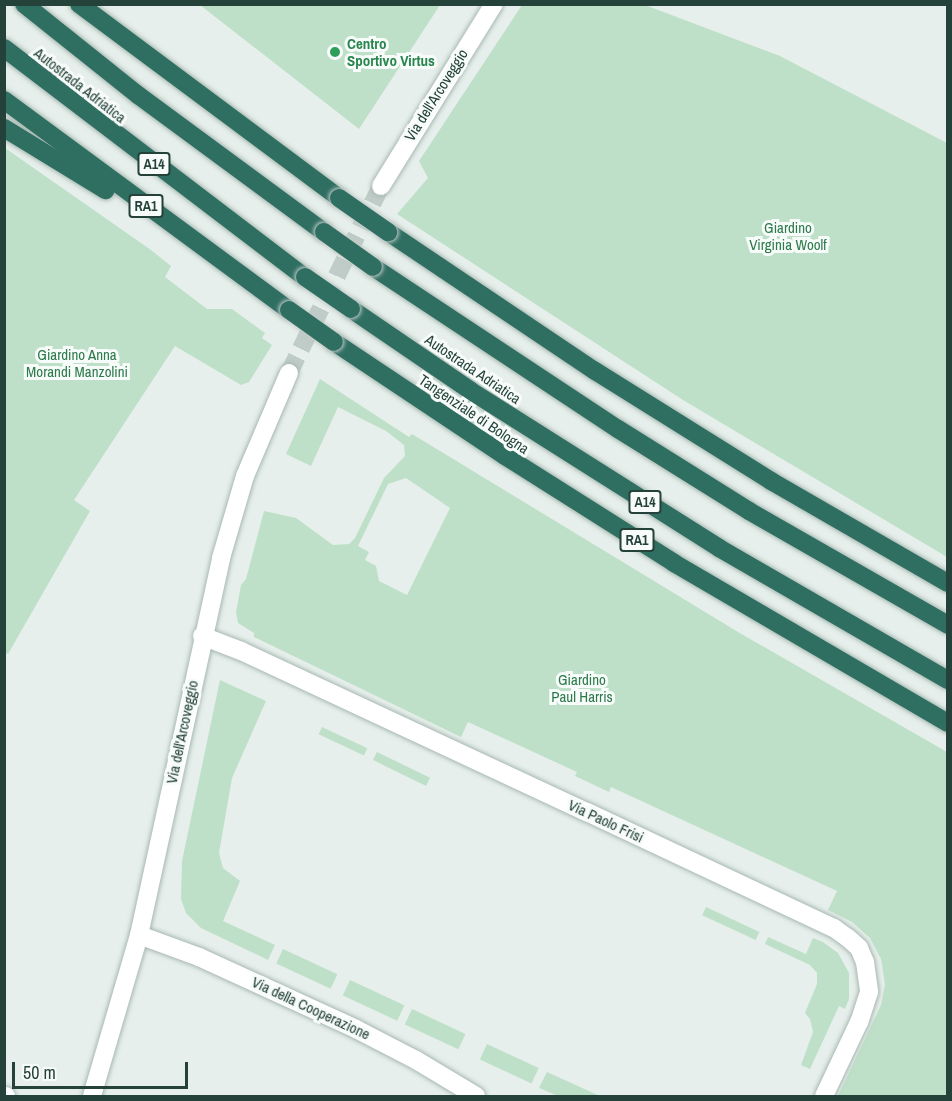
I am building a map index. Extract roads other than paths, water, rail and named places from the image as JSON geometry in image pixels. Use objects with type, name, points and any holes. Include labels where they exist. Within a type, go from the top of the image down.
[{"type":"highway","name":"Autostrada Adriatica","points":[[24,4],[138,95],[373,267],[639,442],[749,511],[948,625]]},
{"type":"highway","points":[[79,4],[388,232],[645,402],[771,481],[948,583]]},
{"type":"highway","name":"Autostrada Adriatica","points":[[4,48],[305,277],[471,391],[719,548],[948,680]]},
{"type":"highway","name":"Tangenziale di Bologna","points":[[4,100],[259,290],[505,456],[674,563],[948,723]]},
{"type":"highway","points":[[4,128],[259,290]]},
{"type":"street","name":"Via dell'Arcoveggio","points":[[381,186],[494,4]]},
{"type":"street","name":"Via dell'Arcoveggio","points":[[92,1096],[139,935],[202,636],[221,558],[245,476],[289,373]]},
{"type":"street","name":"Via Paolo Frisi","points":[[202,636],[241,651],[576,807],[834,928],[848,938],[858,948],[866,962],[869,992],[859,1022],[824,1096]]},
{"type":"street","name":"Via della Cooperazione","points":[[139,935],[200,957],[356,1029],[448,1088],[476,1096]]},
{"type":"tunnel","points":[[289,373],[381,186]]},
{"type":"place","name":"Centro Sportivo Virtus","points":[[335,52]]},
{"type":"park label","name":"Giardino Virginia Woolf","points":[[788,236]]},
{"type":"park label","name":"Giardino Anna Morandi Manzolini","points":[[77,362]]},
{"type":"park label","name":"Giardino Paul Harris","points":[[582,688]]}]
